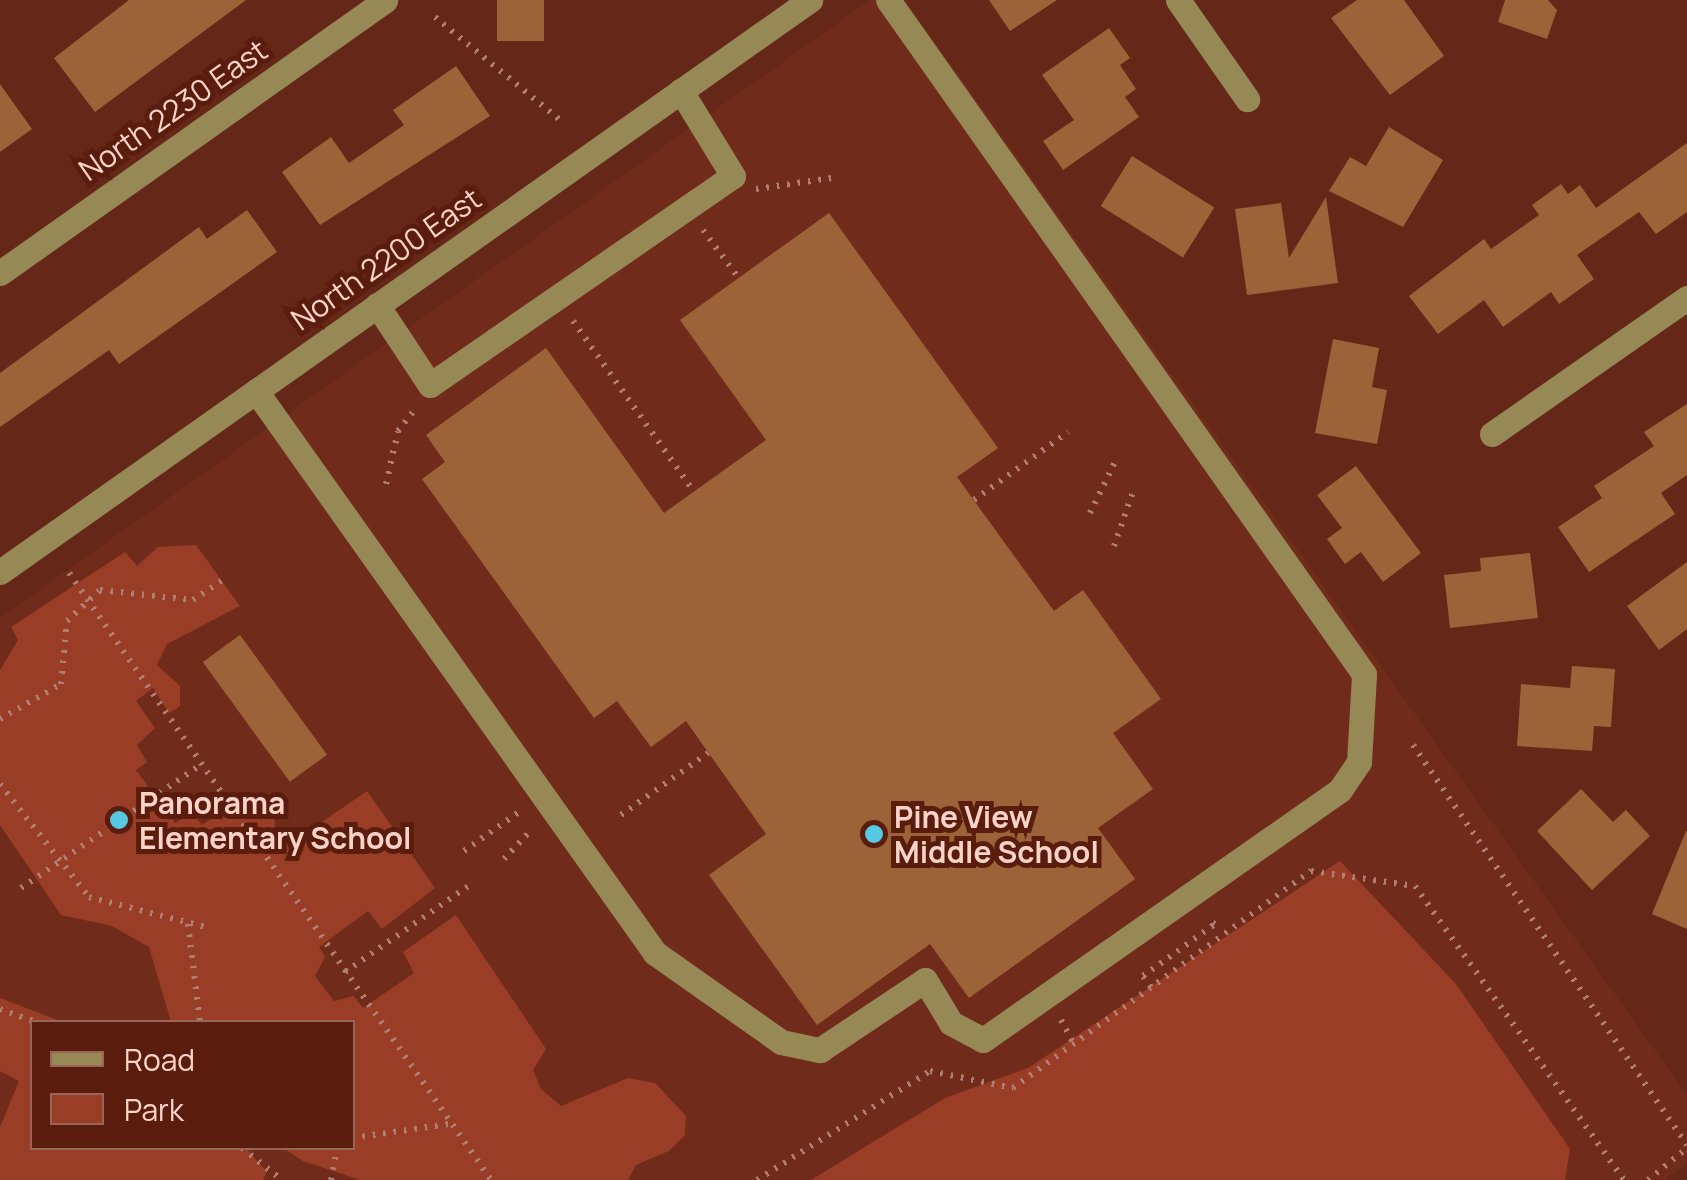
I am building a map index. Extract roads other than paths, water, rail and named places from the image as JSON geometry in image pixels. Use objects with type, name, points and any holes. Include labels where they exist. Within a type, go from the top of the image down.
[{"type":"street","name":"North 2230 East","points":[[0,273],[384,0]]},
{"type":"street","name":"North 2200 East","points":[[0,572],[810,0]]},
{"type":"street","points":[[256,391],[654,953],[780,1042],[820,1050],[926,980],[952,1024],[984,1040],[1340,790],[1359,762],[1366,696],[1352,647],[888,0]]},
{"type":"street","points":[[1178,0],[1247,99]]},
{"type":"street","points":[[378,305],[430,385],[733,176],[680,91]]},
{"type":"street","points":[[1492,434],[1687,298]]},
{"type":"place","name":"Panorama Elementary School","points":[[119,820]]},
{"type":"place","name":"Pine View Middle School","points":[[874,834]]}]
